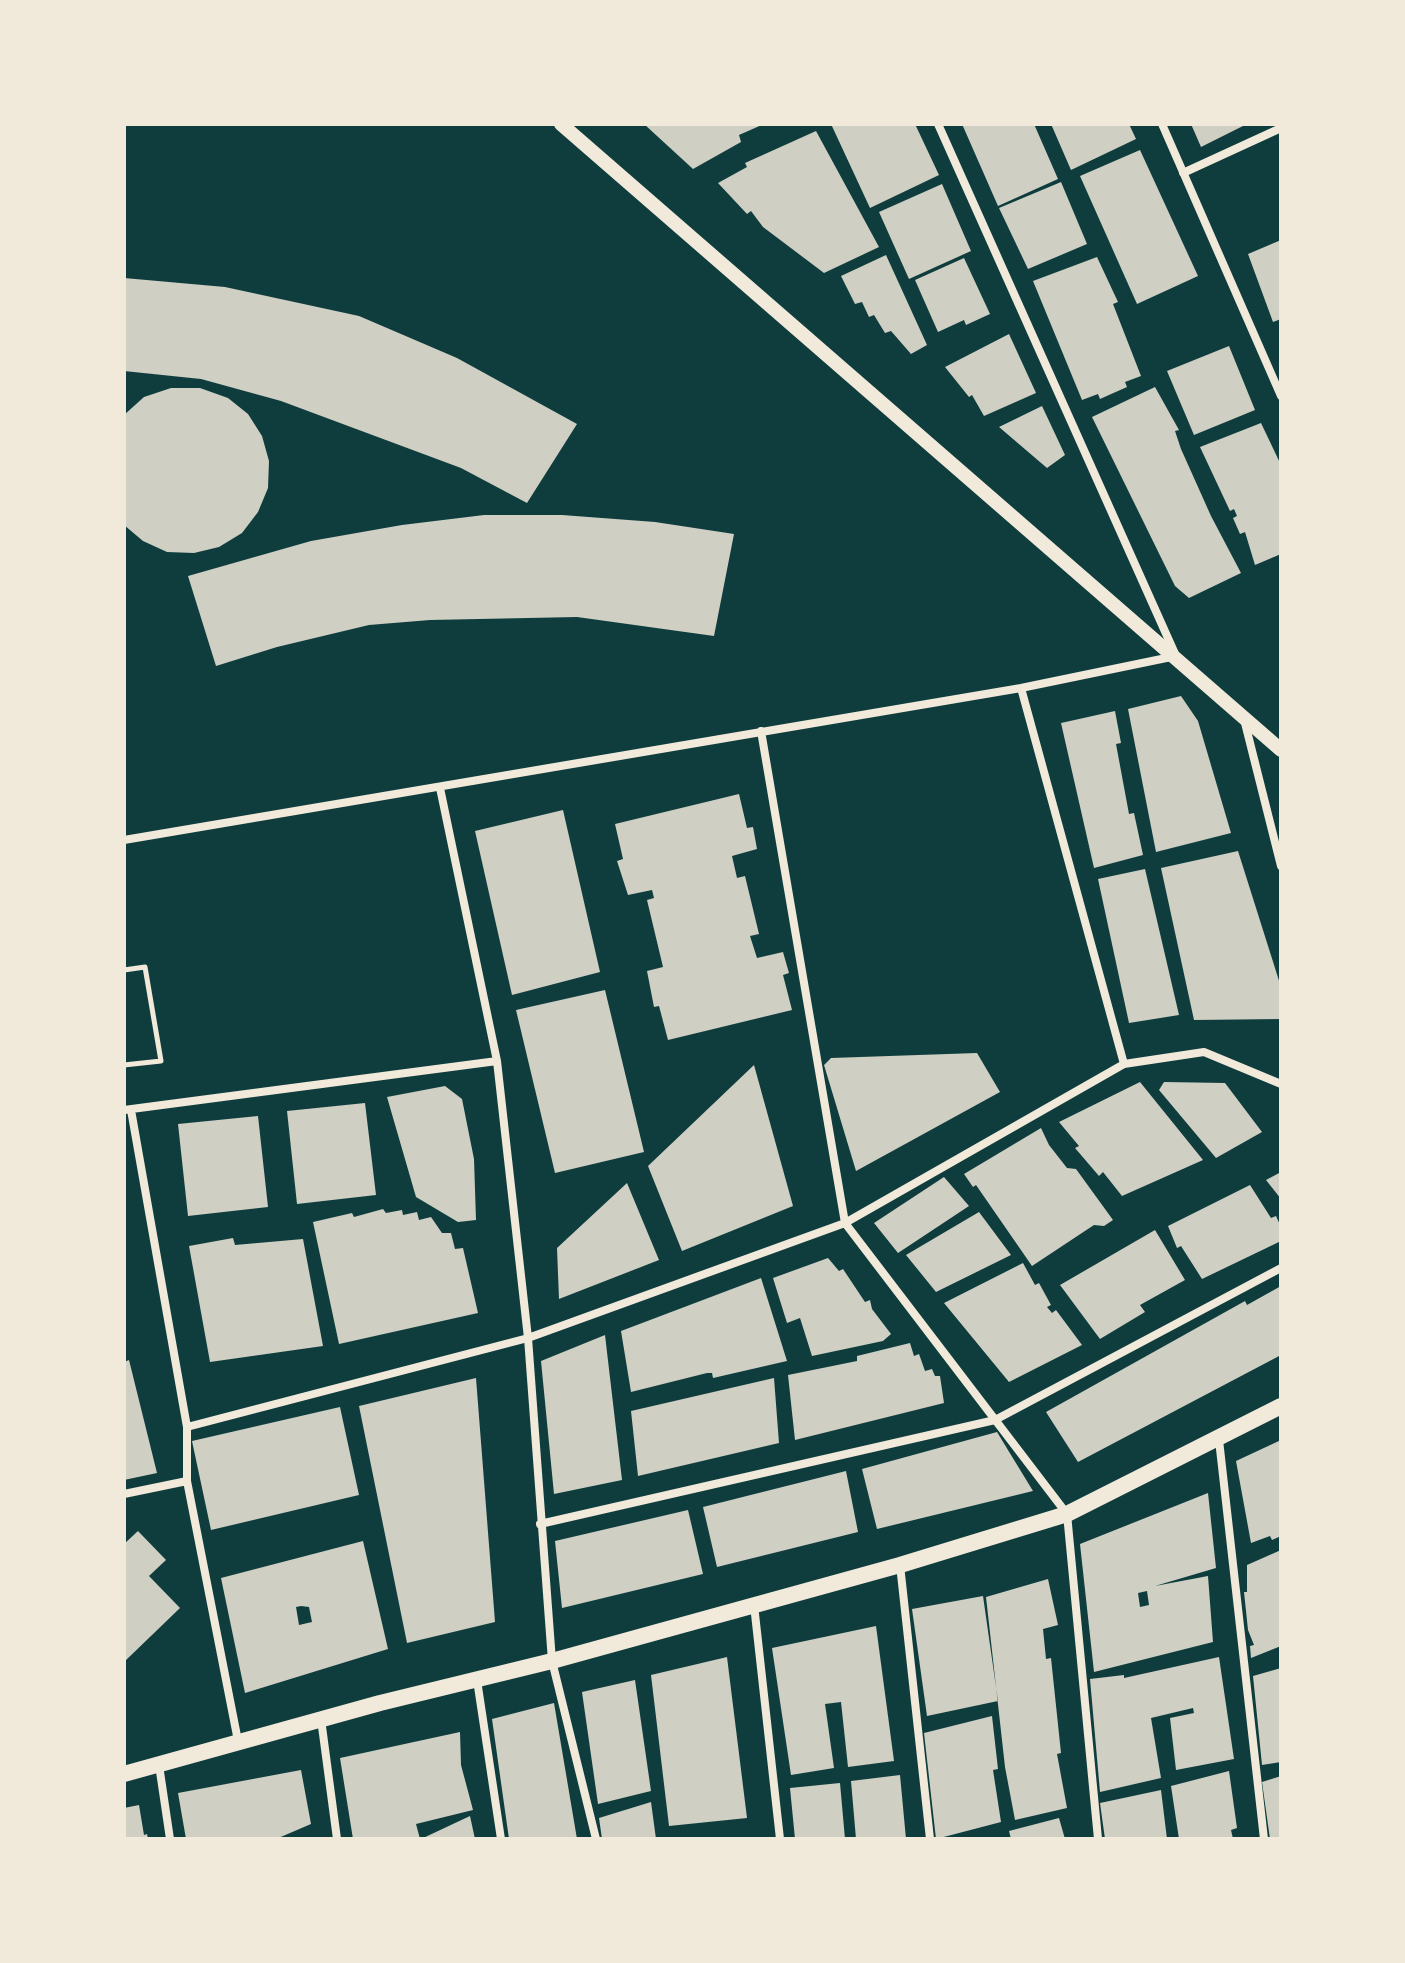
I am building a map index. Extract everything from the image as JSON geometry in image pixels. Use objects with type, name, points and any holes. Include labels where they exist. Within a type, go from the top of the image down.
[{"type":"main road","points":[[124,1774],[321,1719],[552,1661],[900,1565],[1067,1514],[1219,1440],[1281,1406]]},
{"type":"street","points":[[561,124],[1281,750]]},
{"type":"street","points":[[938,124],[1176,656]]},
{"type":"street","points":[[1162,124],[1281,396]]},
{"type":"street","points":[[1183,173],[1281,128]]},
{"type":"street","points":[[124,840],[1021,688],[1176,656]]},
{"type":"street","points":[[1021,688],[1124,1064]]},
{"type":"street","points":[[1244,717],[1281,866]]},
{"type":"street","points":[[761,731],[845,1223],[1067,1514],[1098,1839]]},
{"type":"street","points":[[440,788],[497,1061],[528,1338],[552,1661],[596,1839]]},
{"type":"street","points":[[187,1427],[528,1338],[845,1223],[1124,1064],[1204,1052],[1281,1084]]},
{"type":"street","points":[[238,1741],[187,1481],[187,1427],[128,1110],[497,1061]]},
{"type":"street","points":[[540,1524],[995,1420],[1281,1268]]},
{"type":"street","points":[[1219,1440],[1264,1839]]},
{"type":"street","points":[[124,1494],[187,1481]]},
{"type":"street","points":[[900,1565],[930,1839]]},
{"type":"street","points":[[754,1604],[780,1839]]},
{"type":"street","points":[[477,1680],[501,1839]]},
{"type":"street","points":[[321,1719],[337,1839]]},
{"type":"street","points":[[159,1764],[170,1839]]},
{"type":"path","points":[[124,970],[145,967],[161,1061],[124,1065]]},
{"type":"building","points":[[644,124],[764,124],[739,135],[741,142],[693,169]]},
{"type":"building","points":[[831,124],[915,124],[939,175],[870,208]]},
{"type":"building","points":[[962,124],[1034,124],[1058,179],[998,206]]},
{"type":"building","points":[[1051,124],[1129,124],[1136,139],[1071,170]]},
{"type":"building","points":[[1191,124],[1247,124],[1201,147]]},
{"type":"building","points":[[816,131],[879,247],[824,273],[763,227],[751,211],[747,214],[718,183],[747,167],[745,163]]},
{"type":"building","points":[[1140,150],[1198,276],[1137,304],[1080,176]]},
{"type":"building","points":[[1061,182],[1087,244],[1028,269],[999,208]]},
{"type":"building","points":[[942,184],[971,251],[909,279],[879,212]]},
{"type":"building","points":[[1281,240],[1281,319],[1273,322],[1248,254]]},
{"type":"building","points":[[886,255],[927,345],[911,354],[891,331],[885,333],[874,315],[869,317],[862,302],[855,304],[841,276]]},
{"type":"building","points":[[1097,257],[1118,302],[1113,304],[1141,376],[1125,382],[1127,387],[1100,399],[1098,394],[1082,400],[1033,281]]},
{"type":"building","points":[[964,258],[990,314],[966,325],[964,320],[938,332],[915,280]]},
{"type":"building","points":[[124,278],[225,287],[359,316],[457,358],[577,424],[527,503],[461,468],[281,401],[201,379],[124,371]]},
{"type":"building","points":[[1009,334],[1036,393],[984,416],[972,395],[969,397],[945,367]]},
{"type":"building","points":[[1229,346],[1255,410],[1194,435],[1167,371]]},
{"type":"building","points":[[1155,387],[1179,430],[1175,431],[1181,449],[1241,573],[1189,598],[1175,586],[1092,417]]},
{"type":"building","points":[[171,388],[200,388],[228,398],[248,414],[262,436],[269,461],[268,488],[258,512],[242,533],[219,547],[194,553],[167,552],[143,541],[124,525],[124,415],[144,397]]},
{"type":"building","points":[[1042,406],[1065,455],[1047,468],[999,427]]},
{"type":"building","points":[[1261,423],[1281,465],[1281,554],[1255,565],[1245,532],[1240,534],[1233,518],[1237,516],[1234,509],[1230,511],[1200,447]]},
{"type":"building","points":[[484,515],[562,515],[655,522],[734,534],[714,636],[577,617],[430,620],[369,625],[277,647],[216,666],[188,576],[311,541]]},
{"type":"building","points":[[1181,696],[1198,721],[1231,833],[1156,852],[1128,709]]},
{"type":"building","points":[[1115,711],[1121,743],[1116,744],[1129,814],[1134,813],[1143,855],[1094,868],[1061,723]]},
{"type":"building","points":[[739,794],[747,828],[753,827],[757,849],[732,856],[737,878],[745,876],[759,934],[750,936],[757,958],[783,952],[789,973],[783,975],[792,1010],[668,1040],[659,1006],[654,1007],[647,971],[663,967],[647,900],[654,898],[652,890],[628,895],[617,861],[623,859],[615,824]]},
{"type":"building","points":[[563,810],[600,972],[512,995],[475,831]]},
{"type":"building","points":[[1238,851],[1281,987],[1281,1019],[1194,1020],[1161,868]]},
{"type":"building","points":[[1145,869],[1179,1015],[1129,1023],[1098,879]]},
{"type":"building","points":[[605,990],[644,1152],[555,1173],[516,1010]]},
{"type":"building","points":[[977,1053],[1000,1092],[856,1171],[824,1065],[831,1058]]},
{"type":"building","points":[[754,1065],[793,1206],[682,1251],[648,1166]]},
{"type":"building","points":[[1140,1082],[1203,1160],[1122,1196],[1103,1172],[1099,1176],[1075,1148],[1079,1146],[1059,1122]]},
{"type":"building","points":[[1164,1082],[1225,1083],[1262,1132],[1216,1158],[1159,1090]]},
{"type":"building","points":[[445,1086],[462,1099],[474,1159],[476,1220],[458,1222],[416,1197],[387,1097]]},
{"type":"building","points":[[365,1103],[376,1195],[297,1204],[287,1111]]},
{"type":"building","points":[[258,1116],[268,1207],[188,1216],[178,1124]]},
{"type":"building","points":[[1041,1128],[1049,1145],[1067,1168],[1076,1169],[1113,1220],[1104,1226],[1094,1225],[1032,1266],[976,1185],[973,1187],[964,1174]]},
{"type":"building","points":[[1281,1172],[1281,1199],[1266,1180]]},
{"type":"building","points":[[944,1177],[969,1206],[898,1253],[874,1223]]},
{"type":"building","points":[[627,1183],[659,1260],[559,1299],[557,1248]]},
{"type":"building","points":[[1250,1185],[1271,1218],[1276,1216],[1281,1227],[1281,1241],[1202,1279],[1181,1246],[1177,1248],[1168,1226]]},
{"type":"building","points":[[383,1209],[386,1213],[402,1210],[403,1215],[417,1212],[419,1220],[431,1217],[442,1233],[451,1233],[455,1249],[463,1248],[478,1313],[339,1344],[313,1222],[352,1213],[354,1217]]},
{"type":"building","points":[[979,1212],[1011,1255],[936,1292],[906,1255]]},
{"type":"building","points":[[1155,1230],[1185,1280],[1140,1305],[1145,1312],[1100,1339],[1060,1285]]},
{"type":"building","points":[[233,1238],[235,1245],[303,1239],[323,1346],[210,1362],[189,1246]]},
{"type":"building","points":[[828,1258],[839,1271],[843,1269],[865,1302],[870,1300],[872,1309],[891,1334],[883,1341],[812,1356],[800,1318],[787,1323],[773,1278]]},
{"type":"building","points":[[1023,1263],[1051,1305],[1047,1307],[1052,1313],[1056,1310],[1082,1345],[1009,1382],[944,1303]]},
{"type":"building","points":[[761,1278],[787,1361],[713,1378],[712,1373],[707,1373],[631,1392],[621,1331]]},
{"type":"building","points":[[1281,1286],[1281,1355],[1078,1462],[1046,1412],[1245,1301],[1247,1305]]},
{"type":"building","points":[[605,1335],[622,1480],[554,1494],[541,1361]]},
{"type":"building","points":[[910,1343],[914,1356],[919,1354],[925,1371],[932,1369],[935,1376],[940,1376],[944,1403],[795,1440],[788,1375],[857,1361],[857,1356]]},
{"type":"building","points":[[129,1360],[157,1473],[124,1480],[124,1362]]},
{"type":"building","points":[[476,1378],[495,1622],[407,1643],[359,1406]]},
{"type":"building","points":[[774,1378],[779,1443],[638,1476],[631,1411]]},
{"type":"building","points":[[340,1407],[359,1495],[211,1530],[192,1441]]},
{"type":"building","points":[[997,1432],[1033,1491],[877,1529],[862,1469]]},
{"type":"building","points":[[1281,1440],[1281,1536],[1272,1540],[1270,1536],[1251,1543],[1236,1461]]},
{"type":"building","points":[[846,1471],[858,1532],[717,1567],[703,1507]]},
{"type":"building","points":[[1208,1493],[1216,1568],[1155,1586],[1208,1576],[1213,1642],[1094,1672],[1080,1544]],"holes":[[[1147,1591],[1149,1605],[1140,1607],[1138,1593]]]},
{"type":"building","points":[[688,1510],[703,1574],[562,1608],[555,1541]]},
{"type":"building","points":[[138,1531],[166,1560],[149,1576],[180,1608],[124,1662],[124,1544]]},
{"type":"building","points":[[363,1541],[388,1649],[245,1693],[221,1578]],"holes":[[[296,1607],[309,1607],[312,1622],[299,1625]]]},
{"type":"building","points":[[1281,1550],[1281,1646],[1251,1658],[1250,1646],[1254,1645],[1248,1630],[1244,1592],[1247,1592],[1247,1565]]},
{"type":"building","points":[[1048,1579],[1058,1625],[1043,1629],[1046,1659],[1051,1658],[1061,1753],[1057,1754],[1067,1808],[1015,1820],[1005,1767],[986,1597]]},
{"type":"building","points":[[983,1596],[998,1701],[927,1716],[912,1609]]},
{"type":"building","points":[[876,1626],[894,1761],[848,1767],[841,1702],[825,1704],[834,1768],[791,1775],[772,1648]]},
{"type":"building","points":[[727,1657],[747,1818],[669,1826],[651,1675]]},
{"type":"building","points":[[1219,1657],[1234,1759],[1176,1770],[1170,1718],[1194,1713],[1193,1708],[1151,1718],[1161,1778],[1100,1792],[1090,1679],[1124,1675],[1124,1678]]},
{"type":"building","points":[[1281,1668],[1281,1762],[1262,1765],[1253,1676]]},
{"type":"building","points":[[635,1680],[651,1791],[598,1804],[582,1692]]},
{"type":"building","points":[[554,1703],[577,1839],[509,1839],[492,1719]]},
{"type":"building","points":[[992,1716],[998,1769],[993,1770],[1001,1822],[936,1839],[924,1733]]},
{"type":"building","points":[[460,1732],[461,1765],[473,1810],[416,1824],[420,1839],[353,1839],[340,1758]]},
{"type":"building","points":[[301,1770],[311,1824],[276,1839],[186,1839],[178,1793]]},
{"type":"building","points":[[1229,1771],[1237,1828],[1231,1830],[1233,1839],[1179,1839],[1171,1786]]},
{"type":"building","points":[[900,1775],[906,1839],[856,1839],[851,1781]]},
{"type":"building","points":[[1281,1776],[1281,1839],[1270,1839],[1262,1782]]},
{"type":"building","points":[[840,1783],[845,1839],[795,1839],[790,1788]]},
{"type":"building","points":[[1161,1790],[1167,1839],[1105,1839],[1100,1803]]},
{"type":"building","points":[[651,1802],[656,1839],[602,1839],[599,1818]]},
{"type":"building","points":[[139,1805],[144,1835],[147,1834],[148,1839],[124,1839],[124,1808]]},
{"type":"building","points":[[470,1816],[475,1839],[421,1839]]},
{"type":"building","points":[[1059,1818],[1065,1839],[1011,1839],[1009,1831]]}]
